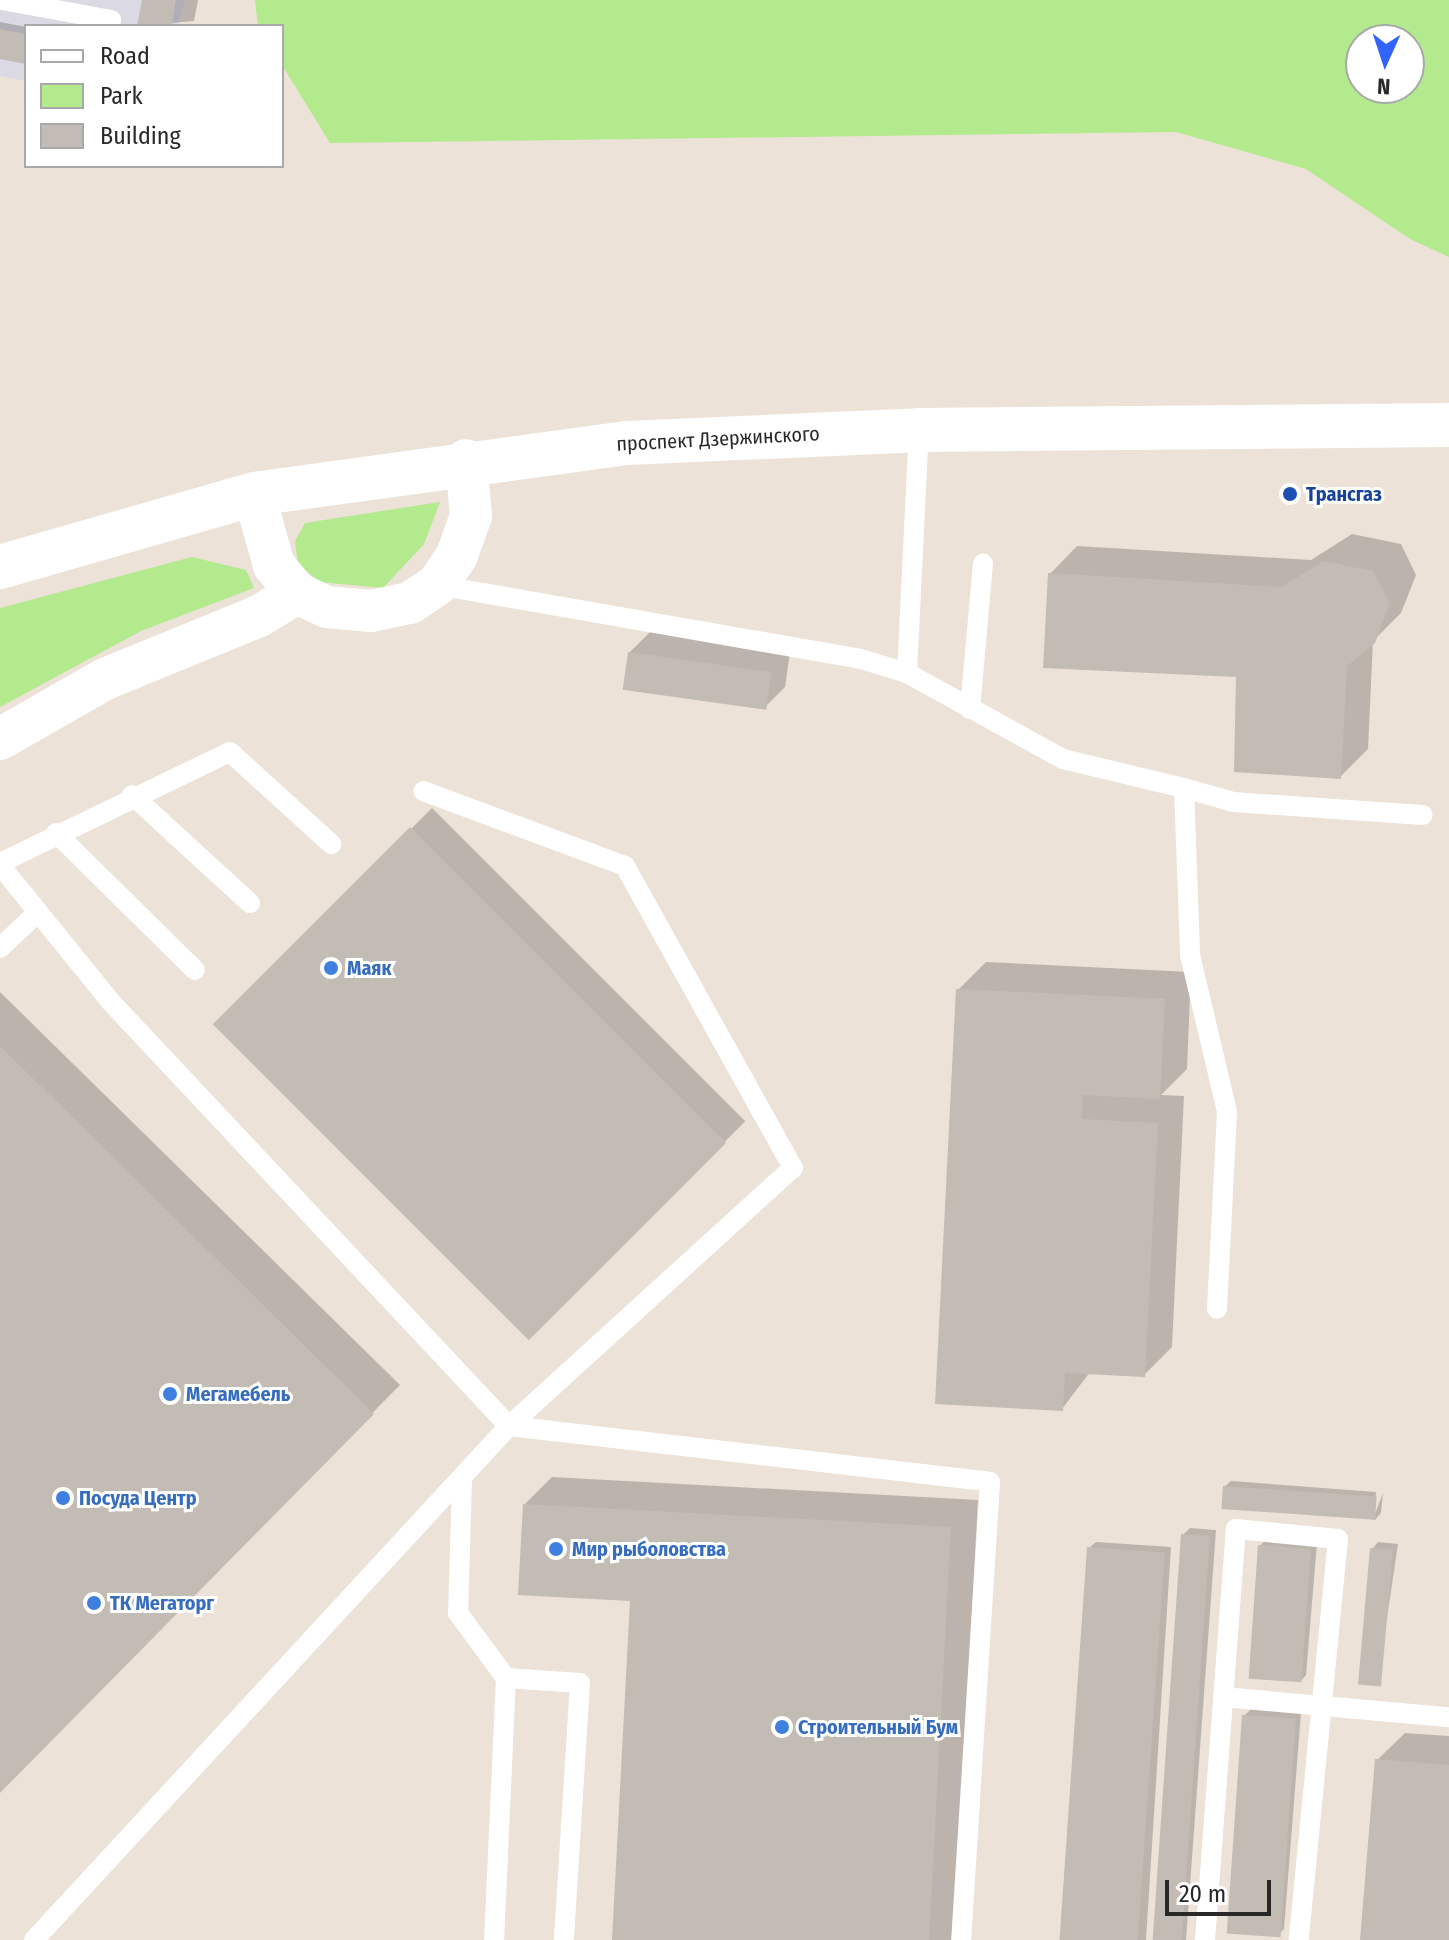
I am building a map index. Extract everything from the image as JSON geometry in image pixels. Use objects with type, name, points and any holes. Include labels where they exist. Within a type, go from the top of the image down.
[{"type":"main road","name":"проспект Дзержинского","points":[[0,567],[254,494],[466,460],[641,442],[919,430],[1449,425]]},
{"type":"street","points":[[254,494],[274,565],[297,593],[327,607],[371,611],[410,603],[437,585],[471,516],[466,460]]},
{"type":"street","points":[[0,739],[105,679],[259,616],[297,593]]},
{"type":"lane","points":[[2,0],[111,20]]},
{"type":"lane","points":[[907,673],[919,430]]},
{"type":"lane","points":[[970,709],[983,564]]},
{"type":"lane","points":[[437,585],[907,673],[1063,759],[1233,802],[1423,815]]},
{"type":"lane","points":[[331,844],[230,752],[132,795],[0,864],[36,914],[509,1426],[990,1482],[961,1940]]},
{"type":"lane","points":[[1184,788],[1190,955],[1227,1112],[1217,1309]]},
{"type":"lane","points":[[34,1940],[462,1481],[509,1426],[793,1168],[625,866],[423,791]]},
{"type":"lane","points":[[132,795],[250,903]]},
{"type":"lane","points":[[56,833],[195,970]]},
{"type":"lane","points":[[0,948],[36,914]]},
{"type":"lane","points":[[462,1481],[458,1613],[506,1678],[494,1940]]},
{"type":"lane","points":[[1205,1940],[1236,1529],[1338,1539],[1299,1940]]},
{"type":"lane","points":[[506,1678],[580,1683],[564,1940]]},
{"type":"lane","points":[[1223,1697],[1449,1717]]},
{"type":"shaded area","points":[[0,0],[185,0],[178,24],[24,24],[24,81],[0,76]]},
{"type":"green space","points":[[255,0],[1449,0],[1449,257],[1410,239],[1306,169],[1176,132],[330,143],[284,68],[284,24],[258,24]]},
{"type":"green space","points":[[440,502],[424,544],[383,588],[320,582],[298,564],[295,541],[305,523]]},
{"type":"green space","points":[[192,557],[246,570],[254,588],[141,631],[0,707],[0,608]]},
{"type":"building","points":[[142,0],[176,0],[172,24],[137,24]]},
{"type":"building","points":[[0,29],[24,34],[24,64],[0,59]]},
{"type":"building","points":[[1323,561],[1373,571],[1390,603],[1375,643],[1347,666],[1341,779],[1234,772],[1236,677],[1043,668],[1048,573],[1282,587]]},
{"type":"building","points":[[628,652],[772,672],[766,710],[623,690]]},
{"type":"building","points":[[410,827],[726,1143],[529,1340],[213,1024]]},
{"type":"building","points":[[956,989],[1165,999],[1160,1099],[1083,1095],[1082,1119],[1158,1123],[1145,1377],[1065,1373],[1063,1411],[935,1404]]},
{"type":"building","name":"ТК Мегаторг","points":[[0,1046],[374,1414],[0,1793]]},
{"type":"building","points":[[1223,1486],[1377,1497],[1375,1520],[1221,1509]]},
{"type":"building","name":"Строительный Бум","points":[[523,1504],[951,1527],[929,1940],[612,1940],[630,1601],[518,1595]]},
{"type":"building","points":[[1181,1534],[1210,1536],[1182,1940],[1153,1940]]},
{"type":"building","points":[[1258,1545],[1311,1549],[1302,1682],[1249,1679]]},
{"type":"building","points":[[1087,1547],[1165,1552],[1138,1940],[1060,1940]]},
{"type":"building","points":[[1370,1548],[1393,1550],[1381,1686],[1358,1684]]},
{"type":"building","points":[[1242,1715],[1296,1719],[1281,1937],[1227,1933]]},
{"type":"building","points":[[1375,1759],[1449,1765],[1449,1940],[1360,1940]]},
{"type":"place","name":"Трансгаз","points":[[1290,494]]},
{"type":"place","name":"Маяк","points":[[331,968]]},
{"type":"place","name":"Мегамебель","points":[[170,1394]]},
{"type":"place","name":"Посуда Центр","points":[[63,1498]]},
{"type":"place","name":"Мир рыболовства","points":[[556,1549]]},
{"type":"place","name":"ТК Мегаторг","points":[[94,1603]]},
{"type":"place","name":"Строительный Бум","points":[[782,1727]]}]
